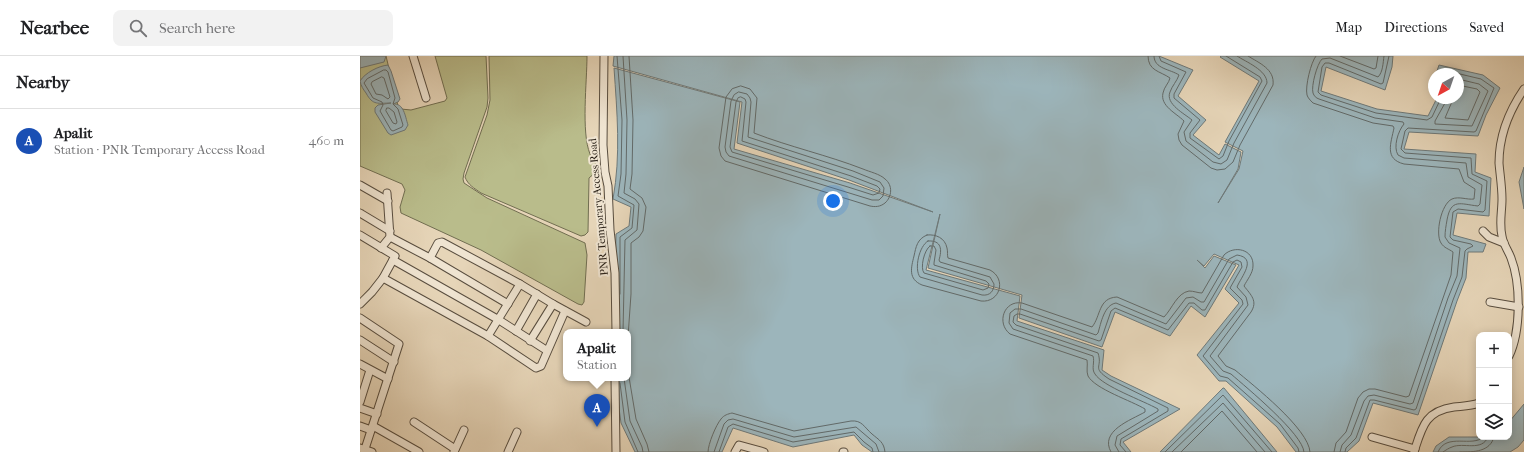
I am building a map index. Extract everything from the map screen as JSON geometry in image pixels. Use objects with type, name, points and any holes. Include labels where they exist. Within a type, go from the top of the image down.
[{"type":"street","points":[[413,56],[426,98]]},
{"type":"street","name":"PNR Temporary Access Road","points":[[604,56],[603,144],[605,172],[608,186],[610,230],[616,273],[616,329]]},
{"type":"street","points":[[1512,344],[1516,327],[1518,307],[1517,286],[1511,259],[1504,243],[1500,218],[1502,200],[1499,162],[1505,128],[1515,103],[1524,90]]},
{"type":"street","points":[[360,186],[388,197],[390,234],[381,248]]},
{"type":"street","points":[[360,213],[390,234],[508,304]]},
{"type":"street","points":[[1483,231],[1490,237],[1504,243]]},
{"type":"street","points":[[360,235],[395,256],[383,278],[360,304]]},
{"type":"street","points":[[430,258],[438,243],[442,242],[586,322]]},
{"type":"street","points":[[393,260],[499,320],[546,350]]},
{"type":"street","points":[[383,278],[488,336],[536,368],[540,366],[565,311]]},
{"type":"street","points":[[488,336],[520,284]]},
{"type":"street","points":[[516,331],[537,294]]},
{"type":"street","points":[[1490,302],[1518,307]]},
{"type":"street","points":[[530,341],[552,304]]},
{"type":"street","points":[[360,318],[399,344],[365,450]]},
{"type":"street","points":[[360,340],[394,362]]},
{"type":"street","points":[[360,364],[388,379]]},
{"type":"street","points":[[360,402],[370,370]]},
{"type":"street","points":[[615,381],[616,452]]},
{"type":"street","points":[[1372,437],[1415,451],[1426,420],[1434,413],[1442,409],[1471,406],[1476,404]]},
{"type":"street","points":[[360,408],[377,414]]},
{"type":"street","points":[[414,422],[455,450],[464,430]]},
{"type":"street","points":[[360,426],[372,428],[416,451]]},
{"type":"street","points":[[508,452],[517,432]]},
{"type":"street","points":[[735,452],[739,445],[764,452]]},
{"type":"green space","points":[[360,56],[386,56],[398,106],[401,109],[411,110],[445,101],[447,98],[435,56],[486,56],[487,107],[464,173],[464,183],[487,198],[585,243],[587,255],[584,302],[582,305],[481,250],[401,213],[400,207],[405,190],[402,184],[360,166]]},
{"type":"green space","points":[[489,56],[587,56],[585,120],[587,145],[592,159],[598,167],[596,172],[589,178],[588,232],[585,235],[581,236],[481,193],[466,180],[465,177],[487,115],[490,100]]},
{"type":"water","points":[[360,56],[386,56],[384,62],[360,68]]},
{"type":"water","points":[[614,56],[1159,56],[1193,70],[1178,96],[1206,120],[1193,135],[1219,155],[1225,144],[1241,152],[1238,169],[1218,203],[1239,169],[1243,151],[1225,142],[1259,81],[1220,57],[1221,56],[1393,56],[1392,67],[1385,90],[1326,67],[1321,91],[1377,109],[1428,116],[1434,104],[1464,104],[1464,71],[1483,75],[1500,88],[1486,115],[1478,136],[1409,132],[1404,149],[1476,154],[1475,172],[1491,178],[1489,216],[1457,213],[1453,235],[1486,244],[1483,252],[1468,252],[1466,278],[1418,415],[1373,403],[1359,441],[1347,452],[1296,452],[1277,427],[1226,381],[1219,381],[1197,355],[1239,303],[1225,289],[1239,265],[1214,254],[1204,266],[1197,260],[1205,268],[1214,256],[1236,265],[1205,317],[1191,306],[1170,336],[1115,312],[1102,347],[1019,318],[1022,295],[928,268],[940,214],[926,270],[1020,296],[1017,321],[1104,350],[1102,370],[1111,376],[1180,409],[1123,442],[1131,452],[872,452],[862,445],[854,435],[793,447],[733,428],[722,452],[635,452],[621,423],[615,381],[631,381],[631,329],[614,329],[616,234],[629,226],[631,207],[613,199],[618,150],[614,68],[740,102],[734,149],[850,183],[933,212],[849,180],[737,143],[742,102],[613,66]]},
{"type":"water","points":[[388,65],[400,99],[398,102],[393,104],[397,104],[402,108],[408,125],[405,130],[391,135],[388,133],[375,112],[375,108],[378,105],[391,103],[376,103],[371,100],[360,81],[372,70]]},
{"type":"water","points":[[1439,65],[1452,68],[1438,68]]},
{"type":"water","points":[[1524,167],[1524,209],[1519,182]]},
{"type":"water","points":[[1223,388],[1277,452],[1160,452]]},
{"type":"water","points":[[1524,404],[1524,440],[1518,447],[1510,452],[1433,452],[1436,446],[1449,437],[1476,437],[1476,440],[1512,440],[1512,418]]},
{"type":"place","name":"Apalit","points":[[597,427]]}]
